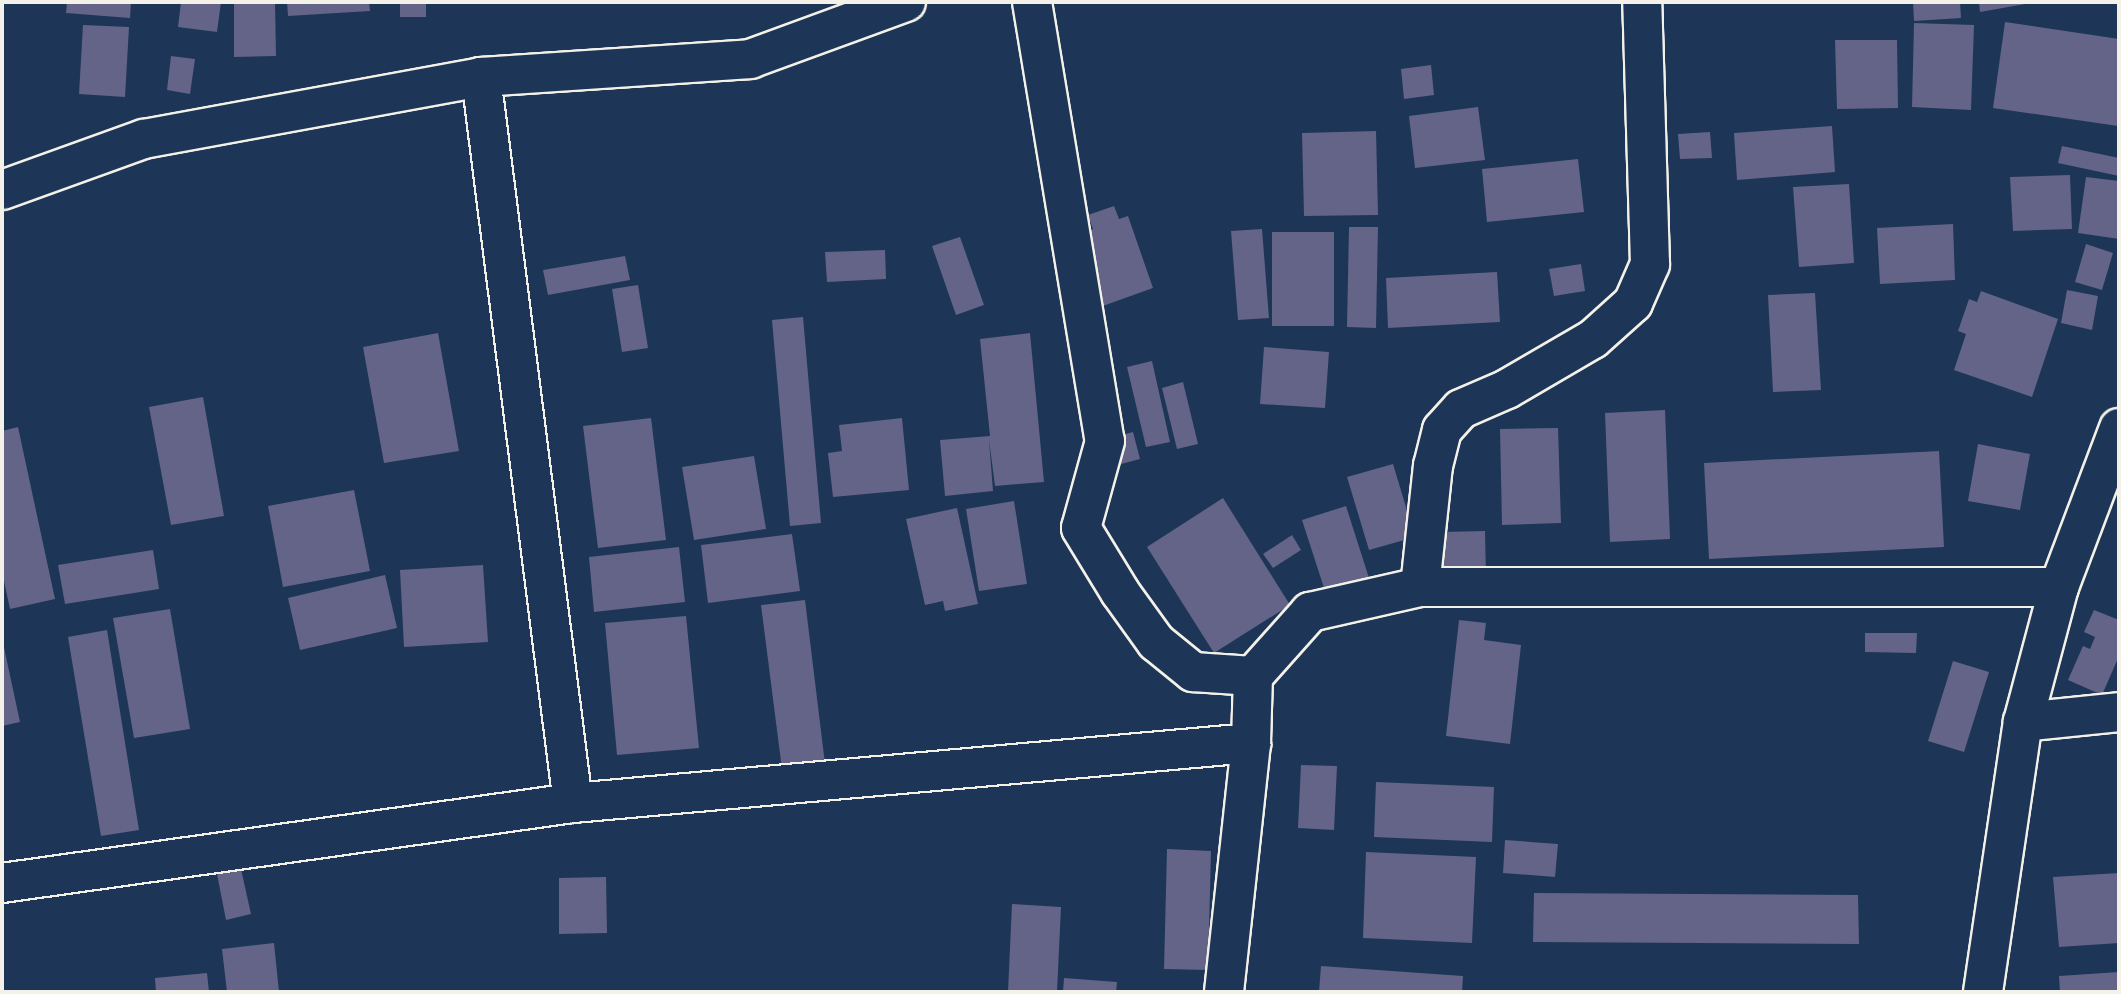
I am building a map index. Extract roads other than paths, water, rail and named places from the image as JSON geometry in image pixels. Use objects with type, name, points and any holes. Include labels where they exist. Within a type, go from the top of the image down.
[{"type":"street","points":[[2,190],[144,139],[481,77],[750,59],[906,2]]},
{"type":"street","points":[[1032,2],[1105,440],[1081,528],[1120,592],[1156,642],[1193,673],[1253,676]]},
{"type":"street","points":[[1420,587],[1433,466],[1442,430],[1461,409],[1507,389],[1593,339],[1633,303],[1650,264],[1642,2]]},
{"type":"street","points":[[481,77],[573,803]]},
{"type":"street","points":[[1983,992],[2023,722],[2059,587],[2119,428]]},
{"type":"street","points":[[1224,992],[1251,743],[1253,676],[1310,612],[1420,587],[2059,587]]},
{"type":"street","points":[[2023,722],[2119,712]]},
{"type":"street","points":[[2,883],[573,803],[1251,743]]}]
